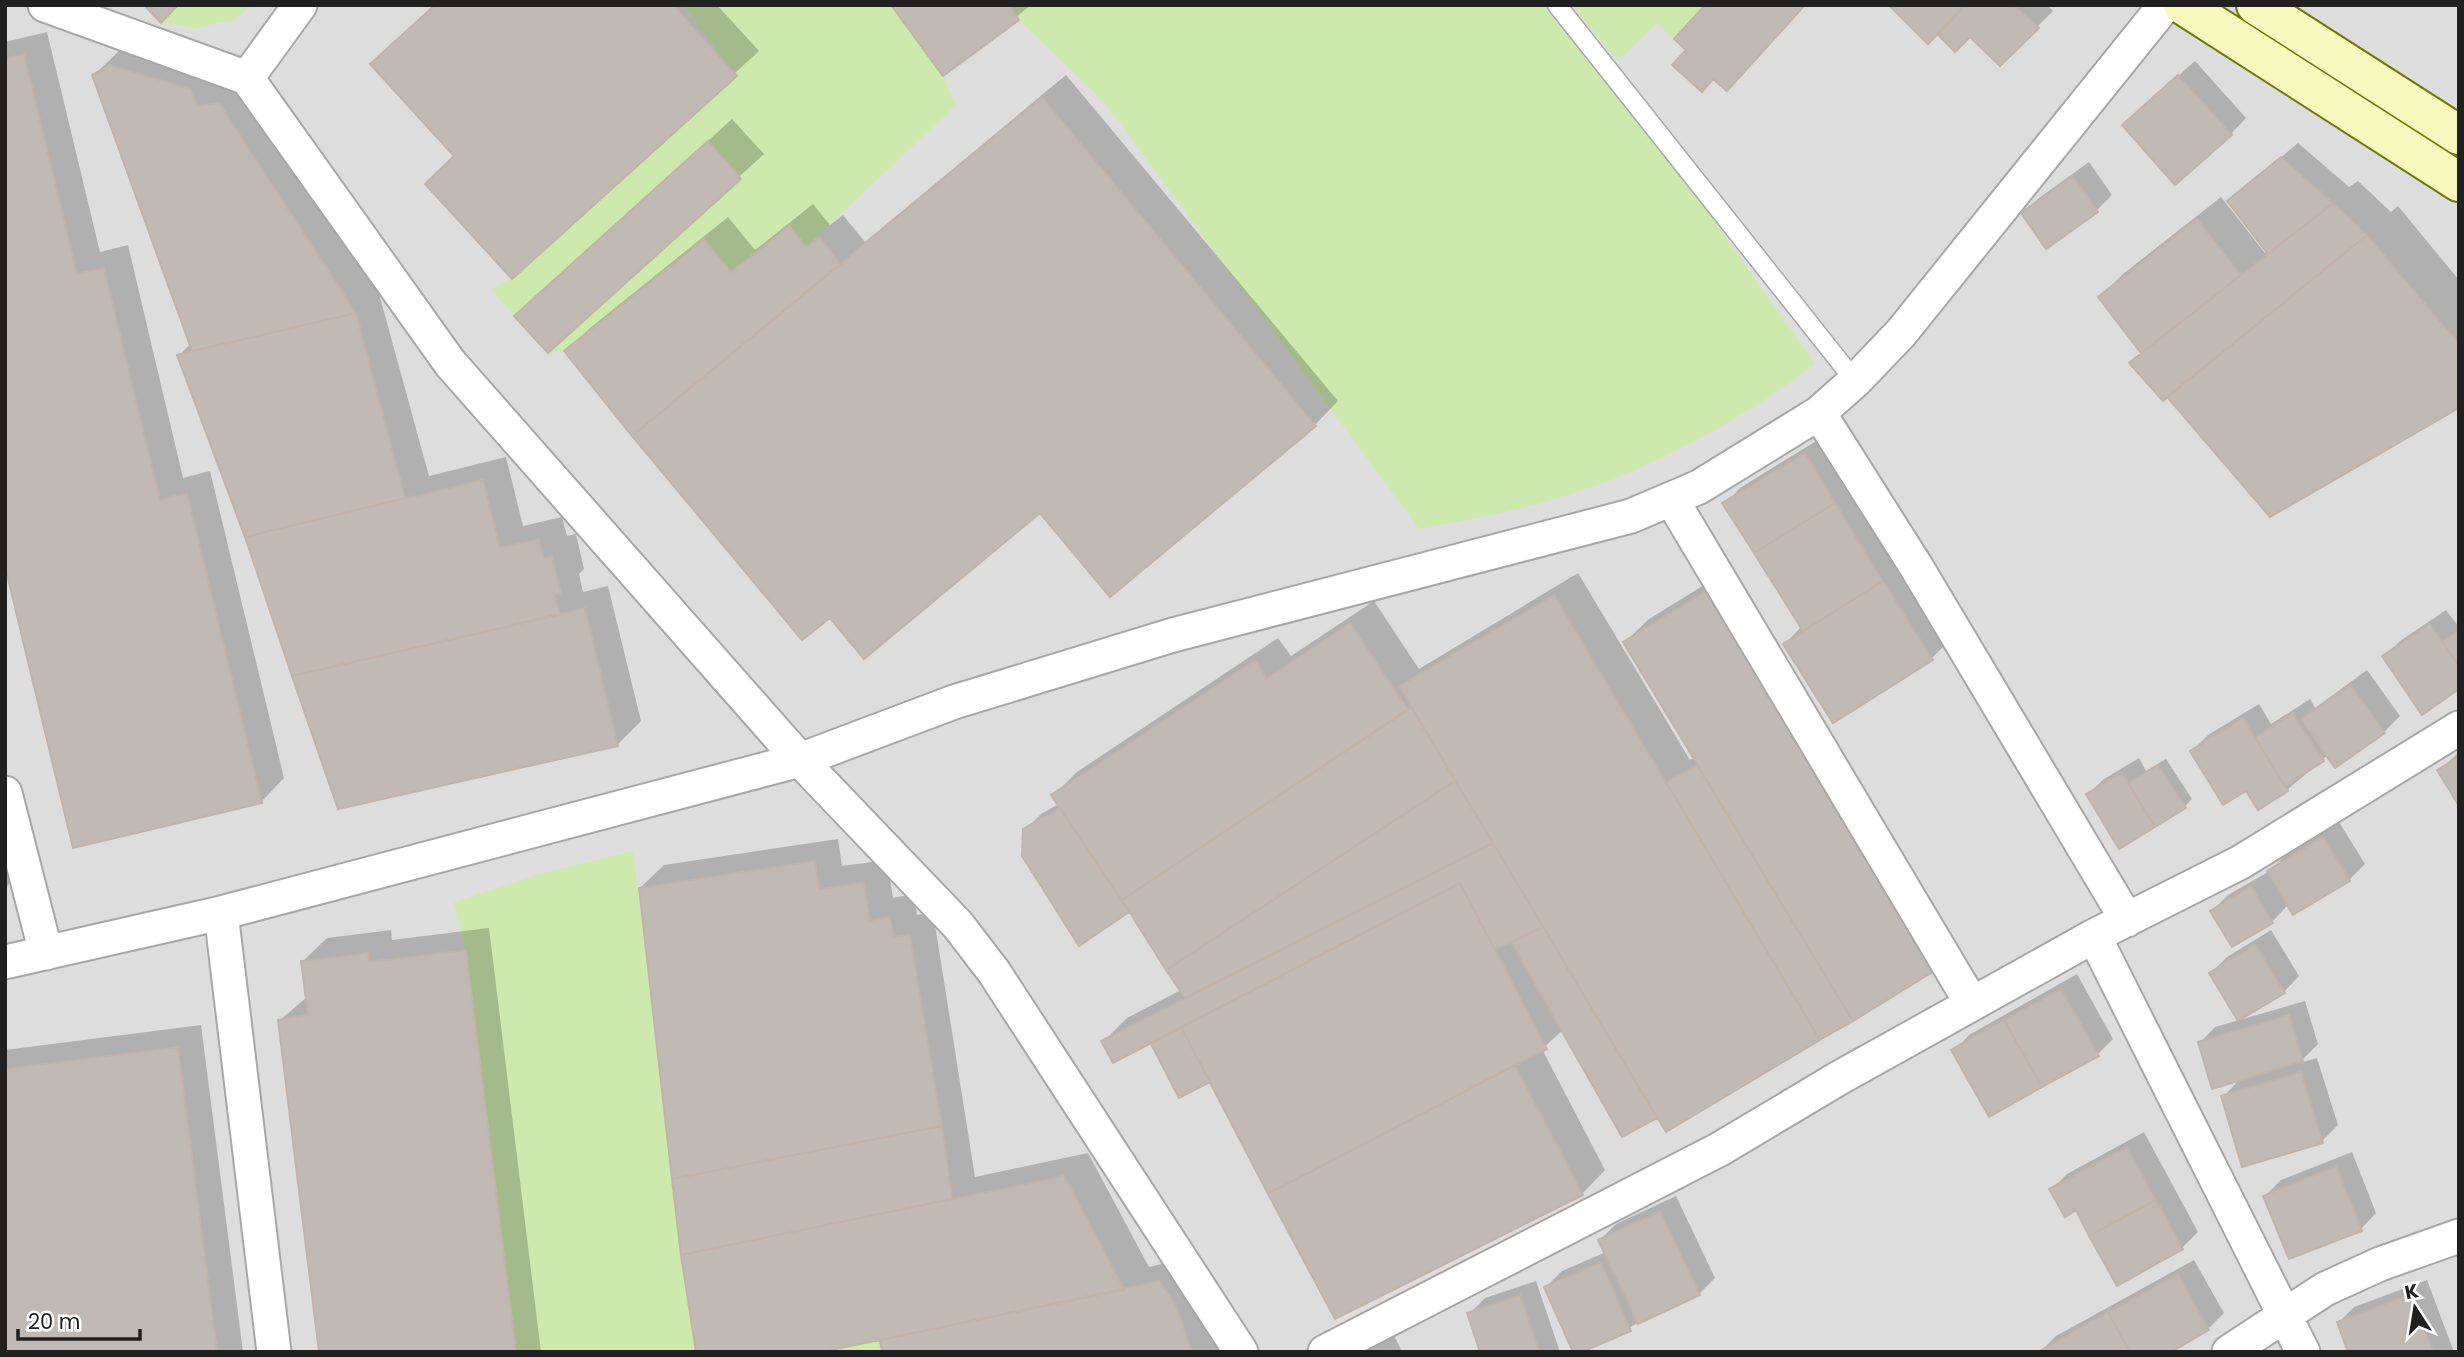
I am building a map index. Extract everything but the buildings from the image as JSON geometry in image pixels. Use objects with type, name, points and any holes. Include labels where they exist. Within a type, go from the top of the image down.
[{"type":"main road","points":[[2183,5],[2459,182]]},
{"type":"main road","points":[[2256,5],[2459,135]]},
{"type":"street","points":[[45,5],[247,78],[450,363],[800,760],[958,925],[986,963],[1241,1352]]},
{"type":"street","points":[[247,78],[300,5]]},
{"type":"street","points":[[5,962],[220,913],[800,760],[954,702],[1173,635],[1382,579],[1556,538],[1631,516],[1672,500],[1753,456],[1819,413],[1856,381],[1901,333],[2165,5]]},
{"type":"street","points":[[1819,413],[1917,568],[2127,920]]},
{"type":"street","points":[[1672,500],[1972,1004]]},
{"type":"street","points":[[1325,1352],[1720,1149],[2094,936],[2241,862],[2459,728]]},
{"type":"street","points":[[5,793],[46,953]]},
{"type":"street","points":[[220,913],[274,1352]]},
{"type":"street","points":[[2094,936],[2303,1352]]},
{"type":"street","points":[[2229,1352],[2325,1289],[2380,1264],[2459,1236]]},
{"type":"lane","points":[[1557,5],[1856,381]]},
{"type":"shaded area","points":[[5,5],[2459,5],[2459,1352],[5,1352]]},
{"type":"green space","points":[[144,5],[251,5],[235,20],[195,28],[161,23]]},
{"type":"green space","points":[[683,5],[891,5],[943,76],[956,105],[806,247],[788,226],[731,272],[703,240],[564,351],[548,353],[741,179],[707,141],[514,316],[491,289],[512,279],[737,76]]},
{"type":"green space","points":[[1009,5],[1543,5],[1693,191],[1815,364],[1727,423],[1631,472],[1599,485],[1529,506],[1419,529],[1105,103],[1019,20]]},
{"type":"green space","points":[[1572,5],[1705,5],[1674,39],[1657,23],[1618,61]]},
{"type":"green space","points":[[633,851],[681,1255],[696,1352],[516,1352],[466,950],[454,902],[540,874]]},
{"type":"green space","points":[[880,1340],[882,1352],[821,1352]]}]
